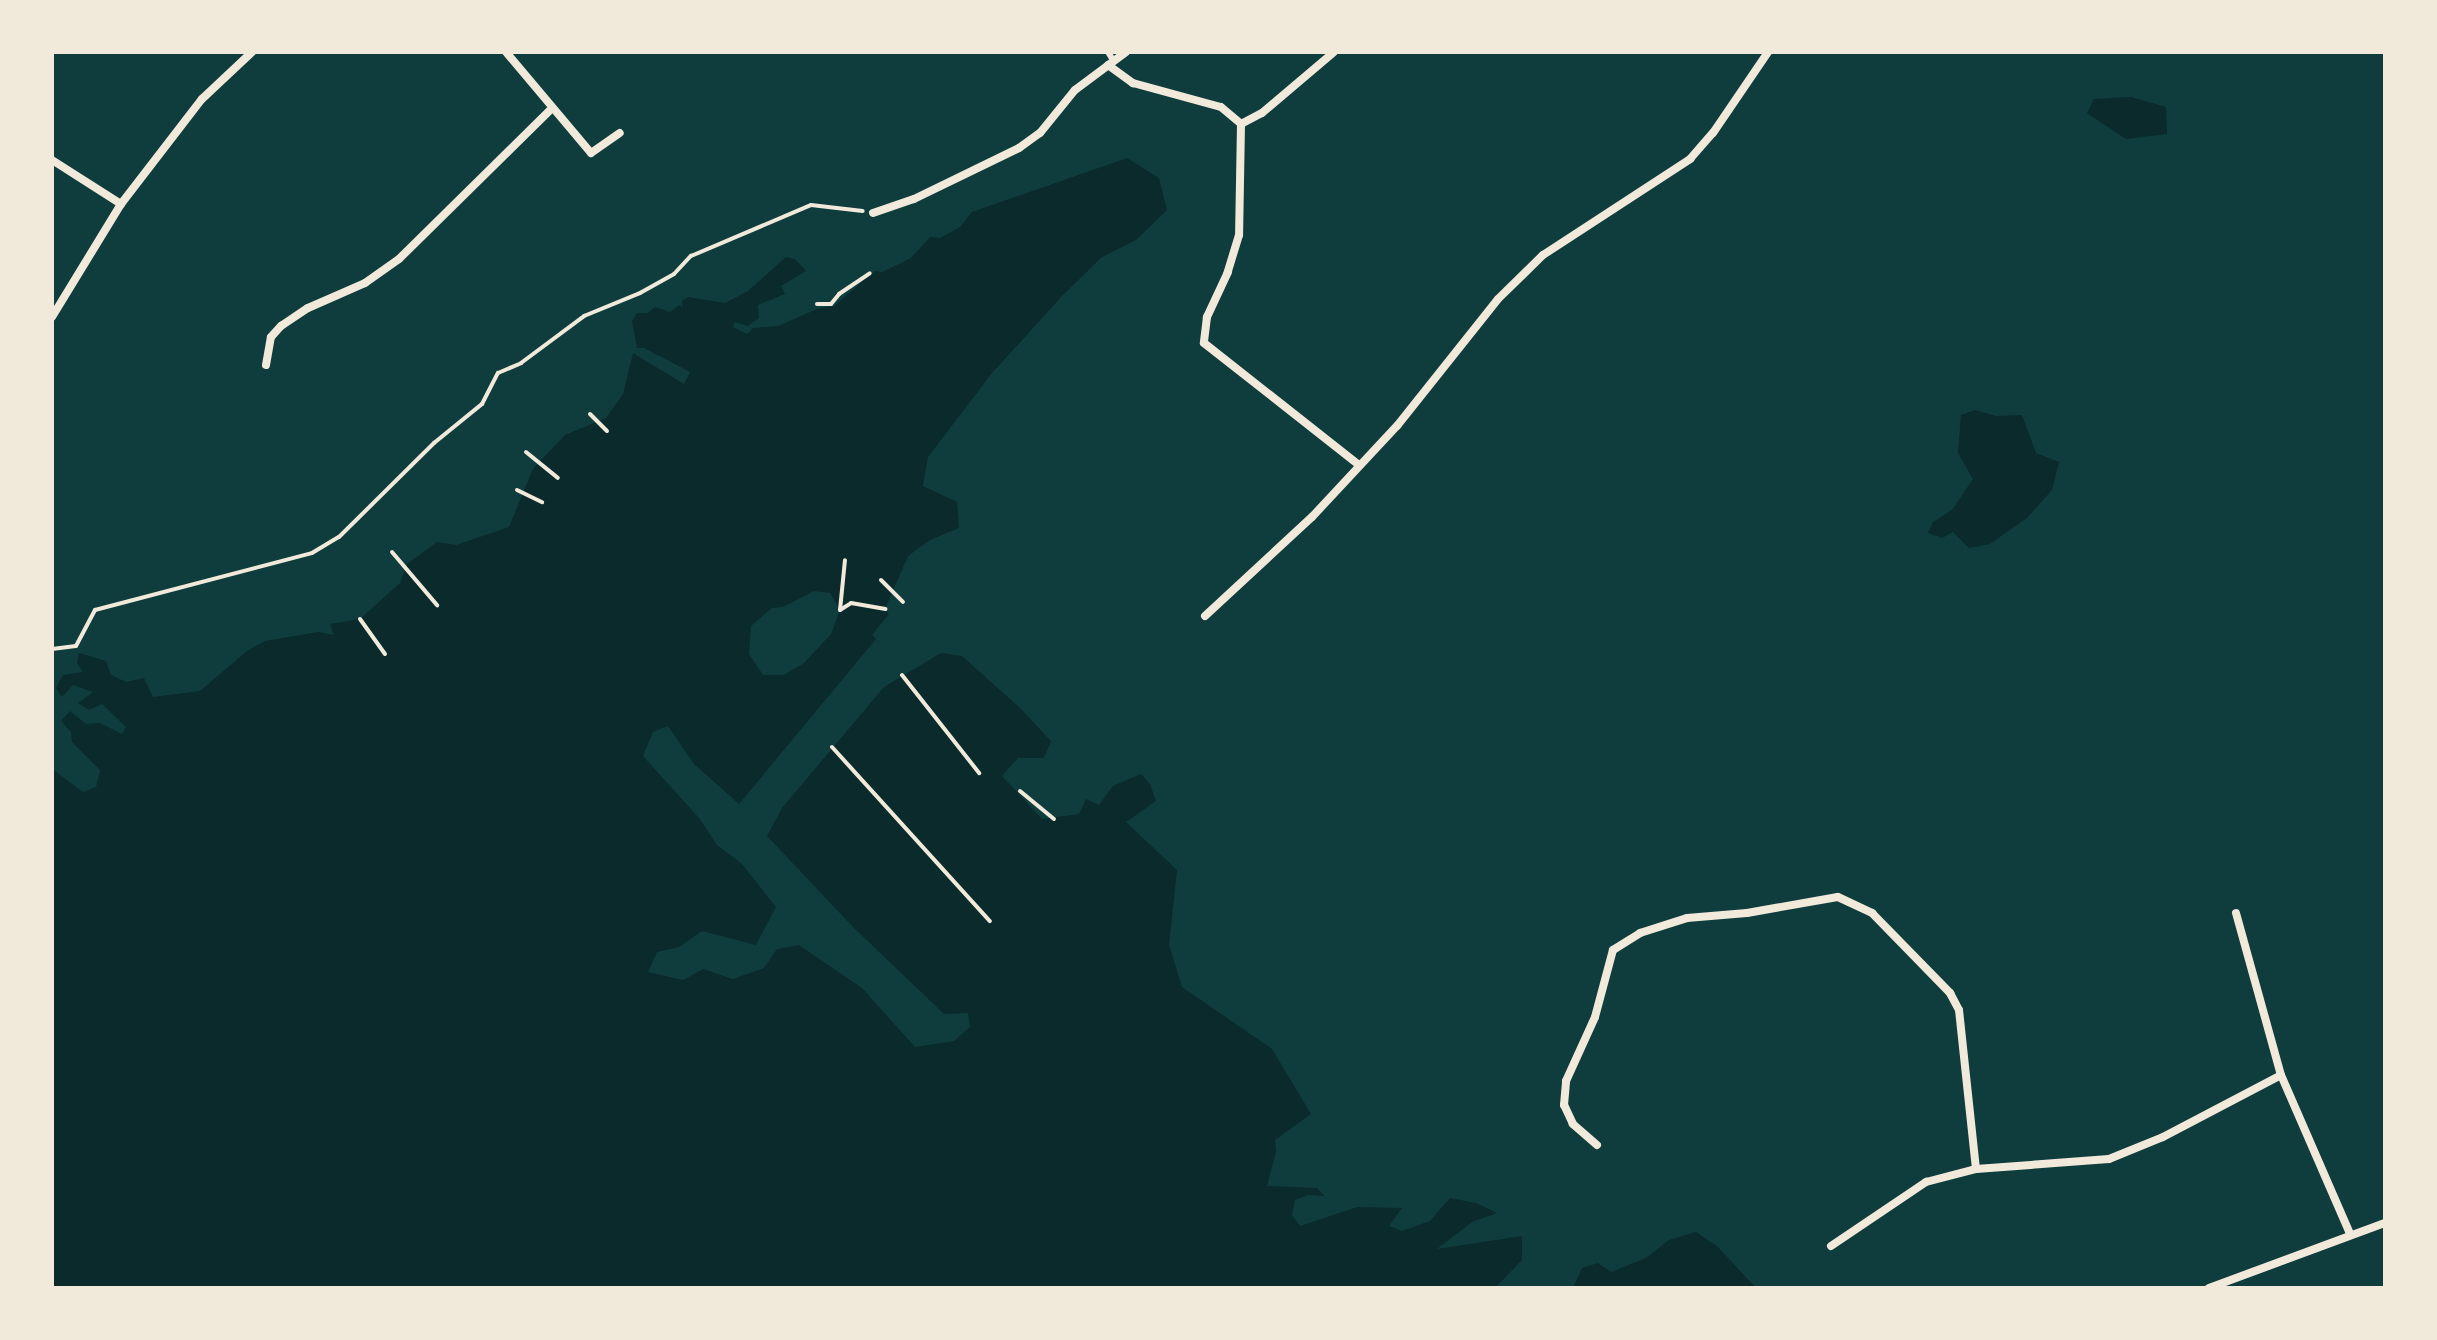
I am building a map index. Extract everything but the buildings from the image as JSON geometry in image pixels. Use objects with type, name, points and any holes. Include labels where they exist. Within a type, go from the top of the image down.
[{"type":"street","points":[[52,317],[121,204],[202,99],[252,52]]},
{"type":"street","points":[[506,52],[591,153],[620,133]]},
{"type":"street","points":[[873,213],[914,199],[1019,148],[1040,133],[1075,90],[1110,59],[1126,52]]},
{"type":"street","points":[[1241,124],[1262,113],[1334,52]]},
{"type":"street","points":[[1205,616],[1312,517],[1406,415],[1498,299],[1543,255],[1690,159],[1713,133],[1768,52]]},
{"type":"street","points":[[1110,59],[1133,83],[1221,107],[1241,124]]},
{"type":"street","points":[[266,365],[271,337],[281,326],[308,308],[365,283],[399,259],[552,108]]},
{"type":"street","points":[[1241,124],[1239,235],[1228,272],[1207,317],[1204,343],[1359,465]]},
{"type":"street","points":[[52,160],[121,204]]},
{"type":"street","points":[[1597,1145],[1573,1124],[1564,1105],[1566,1081],[1595,1017],[1613,950],[1640,933],[1687,918],[1747,913],[1838,897],[1859,904],[1872,913],[1950,993],[1959,1010],[1976,1169]]},
{"type":"street","points":[[2236,913],[2281,1075],[2350,1234]]},
{"type":"street","points":[[1831,1246],[1926,1182],[1976,1169],[2109,1159],[2163,1137],[2281,1075]]},
{"type":"street","points":[[2209,1288],[2385,1223]]},
{"type":"path","points":[[52,649],[76,646],[95,610],[239,575],[312,553],[339,537],[434,443],[482,404],[498,373],[521,363],[584,316],[640,293],[674,274],[691,256],[811,205],[873,213]]},
{"type":"path","points":[[817,304],[831,304],[839,294],[870,273]]},
{"type":"path","points":[[590,414],[607,431]]},
{"type":"path","points":[[526,452],[558,478]]},
{"type":"path","points":[[517,490],[542,502]]},
{"type":"path","points":[[392,552],[437,605]]},
{"type":"path","points":[[845,560],[840,610],[851,603],[885,609]]},
{"type":"path","points":[[881,580],[903,602]]},
{"type":"path","points":[[360,619],[385,654]]},
{"type":"path","points":[[902,675],[979,773]]},
{"type":"path","points":[[832,747],[990,921]]},
{"type":"path","points":[[1020,791],[1054,819]]},
{"type":"water","points":[[2131,97],[2166,107],[2167,134],[2126,139],[2087,113],[2094,99]]},
{"type":"water","points":[[1127,158],[1159,178],[1167,210],[1136,240],[1102,257],[1063,295],[992,373],[928,457],[923,486],[957,502],[959,528],[930,540],[908,556],[885,609],[889,614],[872,635],[876,639],[739,804],[694,764],[668,726],[653,732],[643,756],[699,818],[717,845],[742,864],[776,907],[756,945],[702,931],[679,947],[657,952],[648,972],[683,980],[703,969],[733,979],[764,968],[777,949],[799,945],[862,988],[915,1047],[954,1041],[970,1027],[968,1013],[944,1014],[853,927],[767,836],[782,808],[884,687],[941,653],[962,656],[1020,708],[1051,741],[1044,758],[1018,758],[1002,776],[1042,819],[1079,814],[1086,799],[1099,805],[1113,786],[1141,774],[1150,784],[1156,801],[1126,822],[1177,870],[1169,945],[1182,987],[1272,1049],[1311,1114],[1275,1140],[1276,1152],[1267,1186],[1317,1188],[1325,1196],[1308,1195],[1295,1200],[1292,1215],[1300,1226],[1357,1207],[1402,1208],[1389,1226],[1402,1231],[1430,1221],[1450,1198],[1476,1203],[1497,1213],[1472,1222],[1437,1249],[1522,1236],[1522,1260],[1495,1288],[52,1288],[52,769],[83,792],[96,787],[100,770],[72,742],[71,732],[61,721],[70,711],[86,724],[100,723],[122,734],[126,727],[102,704],[89,710],[78,703],[93,692],[73,685],[62,697],[56,688],[63,675],[83,672],[77,663],[79,653],[106,661],[111,675],[126,682],[144,678],[153,697],[200,691],[247,651],[265,641],[318,632],[334,635],[330,624],[360,619],[400,583],[407,564],[437,542],[456,545],[509,527],[533,469],[565,435],[606,418],[623,394],[633,353],[684,384],[690,372],[644,348],[637,348],[632,321],[637,313],[648,313],[655,307],[670,312],[679,305],[683,308],[682,301],[688,297],[725,303],[748,291],[786,257],[795,259],[806,271],[781,286],[785,294],[758,305],[759,318],[748,326],[735,322],[733,327],[747,334],[753,328],[778,326],[817,309],[834,306],[875,271],[882,272],[911,258],[930,237],[940,238],[960,227],[972,212]],"holes":[[[814,591],[830,593],[840,610],[831,634],[804,663],[784,675],[763,675],[749,654],[751,626],[772,608],[783,607]]]},
{"type":"water","points":[[1975,410],[1996,416],[2022,415],[2036,453],[2059,462],[2052,490],[2027,518],[1990,544],[1969,548],[1953,532],[1942,538],[1928,533],[1933,522],[1952,510],[1973,479],[1958,453],[1961,415]]},
{"type":"water","points":[[1696,1232],[1718,1247],[1756,1288],[1573,1288],[1582,1268],[1598,1263],[1611,1272],[1646,1258],[1669,1240]]}]
